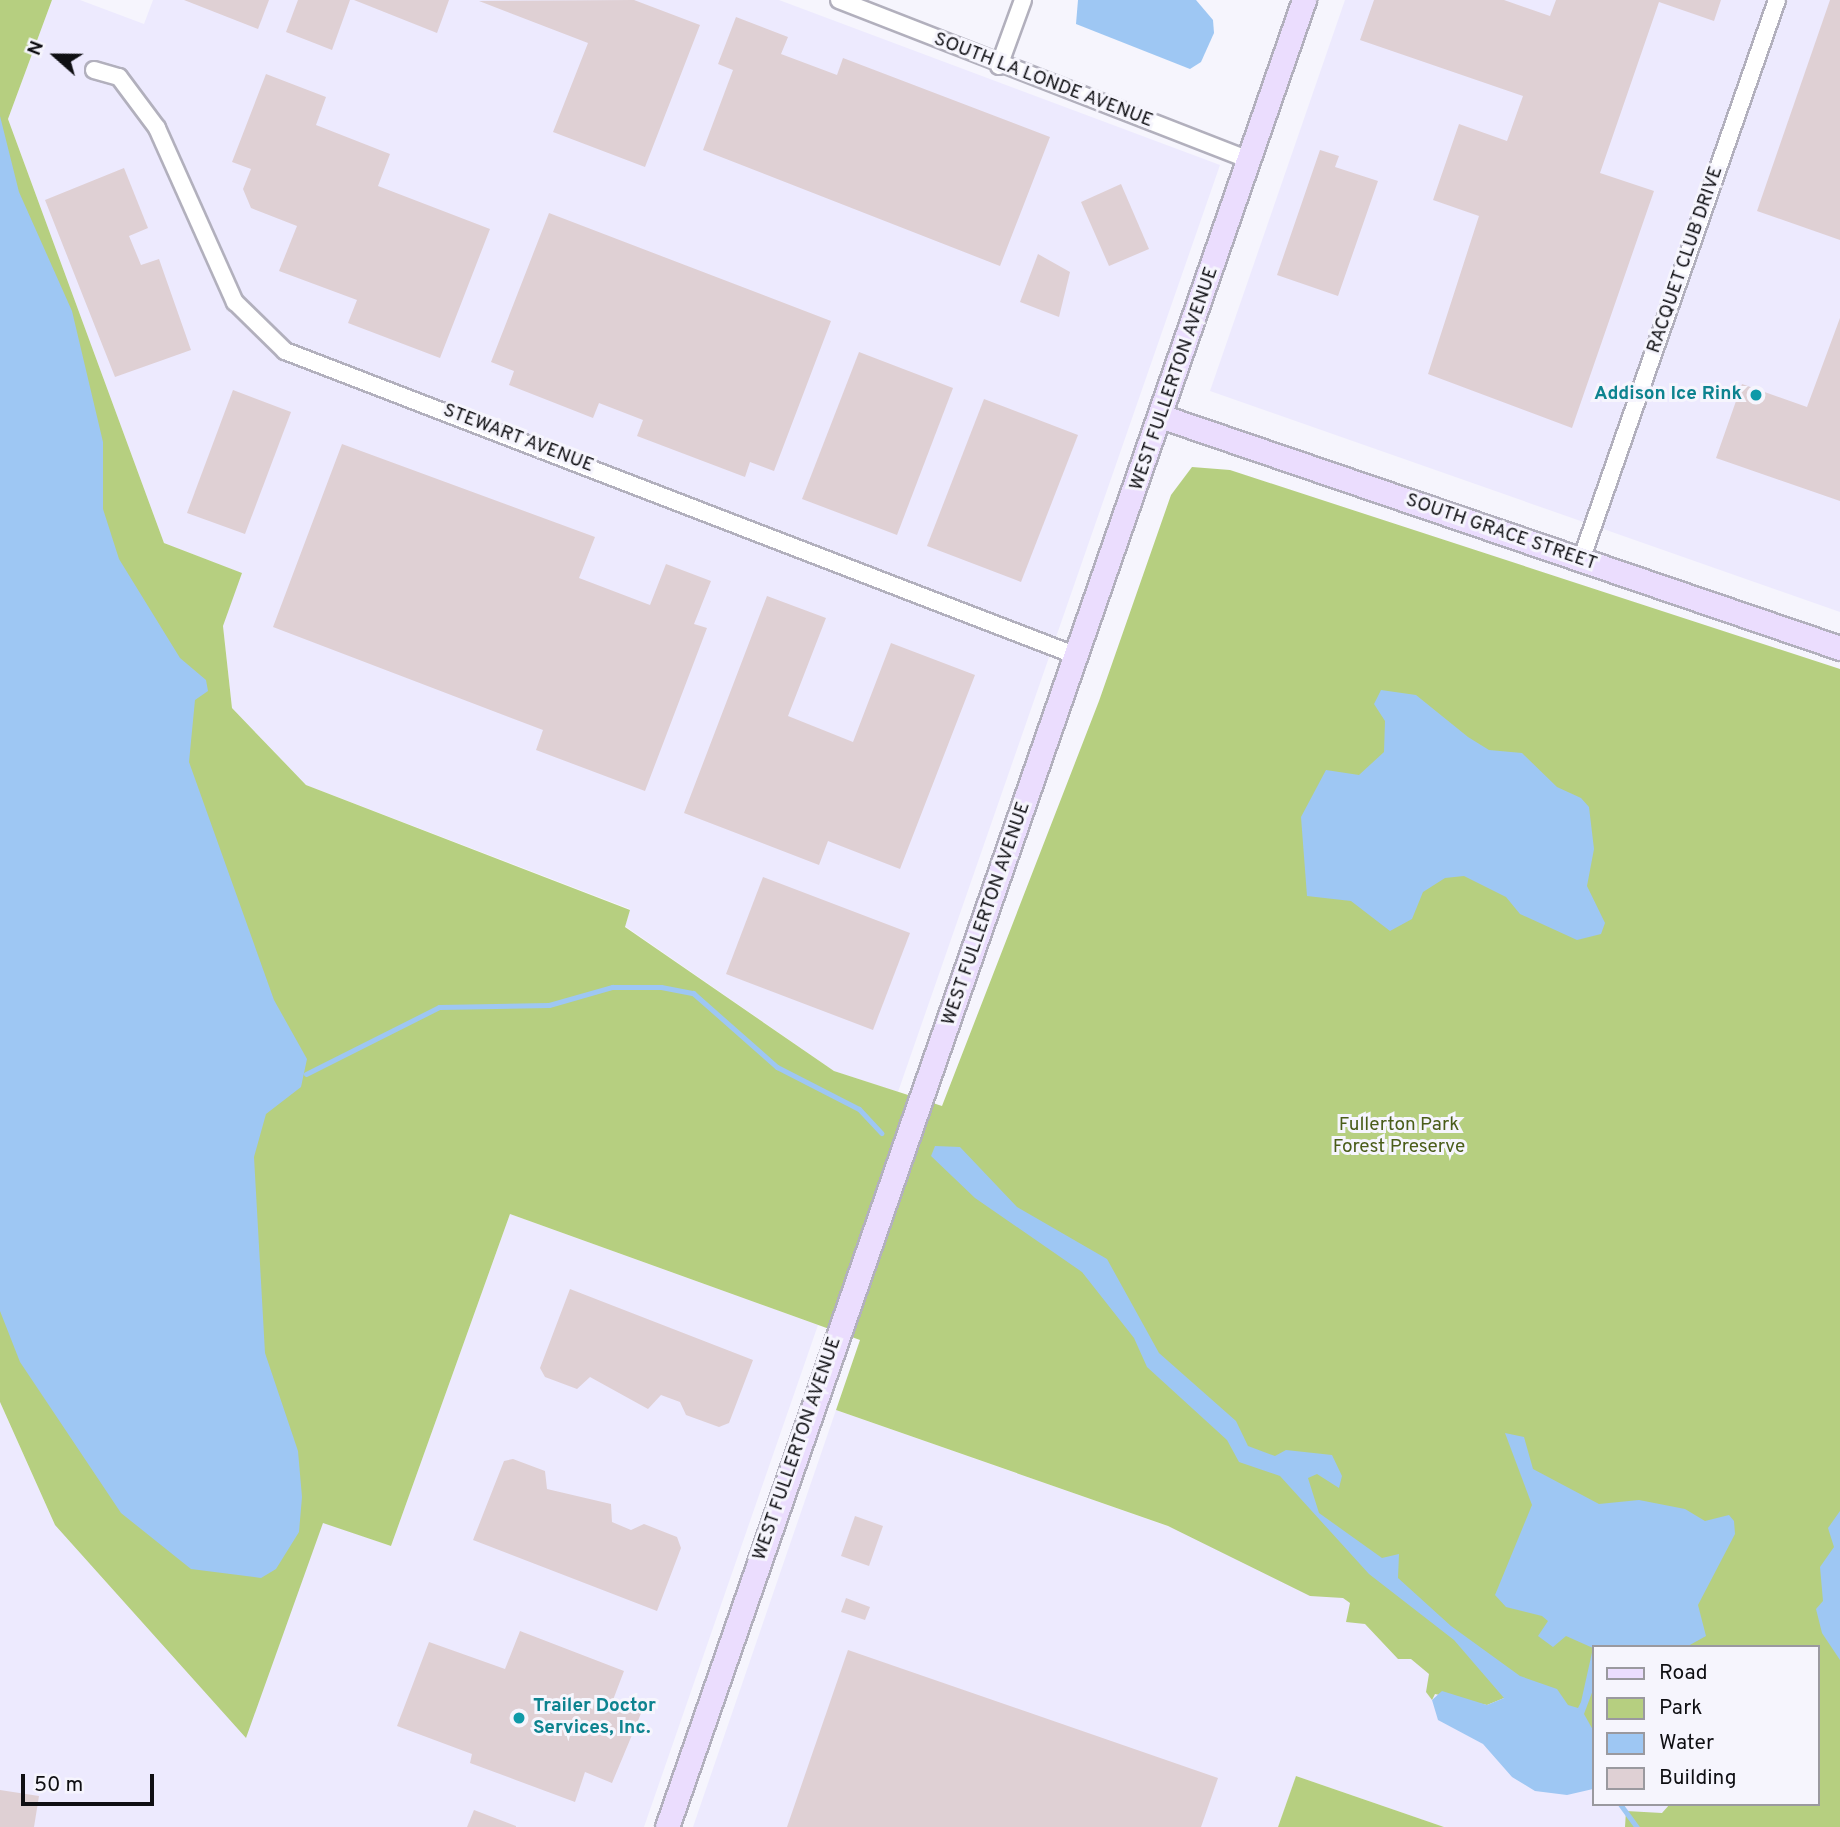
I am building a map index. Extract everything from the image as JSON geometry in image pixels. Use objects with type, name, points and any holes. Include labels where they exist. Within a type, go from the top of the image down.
[{"type":"street","name":"SOUTH LA LONDE AVENUE","points":[[839,0],[999,66],[1247,159]]},
{"type":"street","points":[[999,66],[1023,0]]},
{"type":"street","name":"WEST FULLERTON AVENUE","points":[[667,1827],[1163,417],[1247,159],[1304,0]]},
{"type":"street","name":"RACQUET CLUB DRIVE","points":[[1581,560],[1777,0]]},
{"type":"street","name":"STEWART AVENUE","points":[[94,70],[119,77],[157,128],[235,302],[285,351],[1077,656]]},
{"type":"street","name":"SOUTH GRACE STREET","points":[[1163,417],[1840,648]]},
{"type":"shaded area","points":[[52,0],[80,0],[144,24],[153,0],[779,0],[1220,165],[898,1092],[834,1071],[625,926],[630,909],[306,785],[232,708],[223,626],[241,573],[164,543],[8,119]]},
{"type":"shaded area","points":[[1345,0],[1840,0],[1840,612],[1210,391]]},
{"type":"shaded area","points":[[510,1214],[818,1325],[644,1827],[0,1827],[0,1402],[55,1525],[323,1522],[391,1546]]},
{"type":"shaded area","points":[[836,1410],[1591,1674],[1591,1806],[1674,1806],[1666,1827],[1444,1827],[1296,1776],[1278,1827],[693,1827]]},
{"type":"green space","name":"Fullerton Park Forest Preserve","points":[[0,0],[52,0],[8,119],[164,543],[242,573],[223,626],[232,708],[306,785],[630,910],[625,927],[834,1071],[942,1106],[1099,701],[1171,495],[1192,467],[1230,470],[1840,669],[1840,1827],[1625,1827],[1626,1811],[1662,1813],[1668,1806],[1819,1806],[1819,1645],[1591,1645],[1591,1728],[1562,1701],[1504,1698],[1487,1705],[1435,1694],[1432,1700],[1426,1692],[1429,1674],[1411,1659],[1398,1659],[1365,1624],[1346,1622],[1350,1603],[1343,1598],[1310,1596],[1168,1526],[836,1410],[860,1340],[510,1214],[391,1546],[323,1523],[246,1738],[55,1525],[0,1402]]},
{"type":"green space","points":[[1296,1776],[1444,1827],[1278,1827]]},
{"type":"water","points":[[1078,0],[1196,0],[1213,20],[1214,33],[1201,62],[1190,69],[1076,24]]},
{"type":"water","points":[[0,116],[19,192],[72,311],[103,442],[103,509],[119,559],[180,658],[206,680],[208,691],[195,700],[189,762],[274,1000],[307,1059],[301,1087],[266,1114],[254,1157],[265,1353],[298,1451],[302,1497],[299,1532],[276,1569],[261,1578],[191,1569],[121,1513],[20,1362],[0,1311]]},
{"type":"water","points":[[1381,690],[1416,695],[1468,737],[1489,750],[1522,753],[1557,787],[1581,798],[1589,807],[1594,849],[1587,886],[1605,923],[1601,934],[1577,940],[1520,914],[1506,897],[1464,876],[1445,878],[1423,892],[1412,919],[1390,931],[1351,901],[1307,896],[1301,817],[1326,770],[1359,775],[1384,752],[1385,721],[1374,704]]},
{"type":"water","points":[[935,1146],[960,1147],[1017,1207],[1107,1259],[1159,1353],[1236,1421],[1248,1446],[1275,1456],[1286,1450],[1332,1455],[1342,1476],[1339,1488],[1317,1474],[1308,1478],[1319,1513],[1382,1558],[1399,1554],[1398,1578],[1451,1626],[1520,1676],[1557,1689],[1568,1705],[1578,1708],[1591,1657],[1591,1695],[1584,1714],[1591,1726],[1591,1789],[1567,1795],[1535,1791],[1512,1777],[1483,1744],[1438,1720],[1432,1700],[1442,1691],[1487,1705],[1504,1698],[1454,1640],[1369,1574],[1280,1476],[1239,1462],[1227,1440],[1147,1367],[1134,1338],[1082,1272],[975,1198],[931,1156]]},
{"type":"water","points":[[1505,1433],[1524,1437],[1533,1469],[1599,1504],[1639,1500],[1685,1509],[1705,1521],[1729,1515],[1734,1521],[1735,1534],[1698,1605],[1706,1636],[1690,1645],[1591,1645],[1591,1647],[1566,1636],[1553,1647],[1538,1636],[1548,1621],[1542,1616],[1506,1607],[1495,1595],[1532,1505]]},
{"type":"water","points":[[1840,1511],[1840,1660],[1822,1633],[1816,1609],[1823,1601],[1820,1567],[1834,1547],[1828,1528]]},
{"type":"building","points":[[184,0],[269,0],[258,29]]},
{"type":"building","points":[[298,0],[350,0],[332,50],[286,32]]},
{"type":"building","points":[[354,0],[449,0],[437,33]]},
{"type":"building","points":[[634,0],[700,25],[645,167],[553,132],[588,43],[479,1]]},
{"type":"building","points":[[1374,0],[1504,0],[1550,16],[1556,0],[1721,0],[1714,21],[1659,2],[1600,173],[1654,191],[1572,428],[1428,374],[1479,216],[1433,200],[1459,124],[1507,141],[1523,96],[1360,40]]},
{"type":"building","points":[[1830,0],[1840,0],[1840,240],[1757,211]]},
{"type":"building","points":[[736,17],[788,37],[781,54],[837,75],[843,58],[1050,137],[1000,266],[703,150],[733,70],[718,64]]},
{"type":"building","points":[[266,74],[326,97],[316,125],[390,154],[378,186],[490,229],[440,358],[348,323],[357,300],[279,271],[297,226],[251,208],[243,189],[251,169],[232,162]]},
{"type":"building","points":[[1320,150],[1339,156],[1335,167],[1378,181],[1338,296],[1277,275]]},
{"type":"building","points":[[124,168],[148,228],[129,236],[141,265],[159,259],[191,350],[115,377],[45,200]]},
{"type":"building","points":[[1121,184],[1149,249],[1109,266],[1081,202]]},
{"type":"building","points":[[549,213],[831,321],[774,471],[750,462],[745,477],[637,436],[643,420],[599,403],[593,418],[509,385],[514,371],[491,362]]},
{"type":"building","points":[[1038,254],[1070,272],[1059,317],[1020,302]]},
{"type":"building","name":"Addison Ice Rink","points":[[1840,318],[1840,501],[1716,458],[1742,384],[1807,407]]},
{"type":"building","points":[[859,352],[953,388],[897,535],[802,499]]},
{"type":"building","points":[[233,390],[291,412],[245,534],[187,513]]},
{"type":"building","points":[[984,399],[1078,435],[1021,582],[927,546]]},
{"type":"building","points":[[342,444],[595,537],[579,578],[650,605],[666,564],[711,581],[694,624],[707,628],[645,791],[536,750],[543,730],[273,627]]},
{"type":"building","points":[[767,596],[826,618],[788,716],[853,742],[891,643],[975,675],[900,869],[828,841],[819,865],[684,813]]},
{"type":"building","points":[[763,877],[910,933],[873,1030],[726,974]]},
{"type":"building","points":[[570,1289],[753,1360],[729,1423],[719,1427],[686,1415],[680,1402],[661,1395],[648,1409],[590,1377],[577,1389],[545,1377],[540,1368]]},
{"type":"building","points":[[513,1459],[545,1471],[547,1489],[611,1504],[612,1522],[631,1530],[644,1524],[677,1537],[681,1548],[657,1611],[473,1540],[504,1461]]},
{"type":"building","points":[[855,1516],[883,1526],[869,1566],[841,1556]]},
{"type":"building","points":[[846,1598],[870,1607],[865,1620],[841,1612]]},
{"type":"building","name":"Trailer Doctor Services, Inc.","points":[[520,1631],[624,1671],[613,1700],[642,1711],[612,1783],[585,1772],[575,1802],[470,1763],[472,1754],[397,1726],[429,1642],[505,1669]]},
{"type":"building","points":[[848,1650],[1218,1778],[1201,1827],[787,1827]]},
{"type":"building","points":[[0,1790],[39,1796],[34,1827],[0,1827]]},
{"type":"building","points":[[474,1810],[516,1826],[516,1827],[467,1827]]},
{"type":"waterway","points":[[306,1074],[439,1007],[549,1005],[612,987],[661,987],[693,993],[777,1067],[859,1109],[881,1133]]},
{"type":"waterway","points":[[1621,1806],[1637,1827]]},
{"type":"place","name":"Addison Ice Rink","points":[[1756,395]]},
{"type":"place","name":"Trailer Doctor Services, Inc.","points":[[519,1718]]}]
